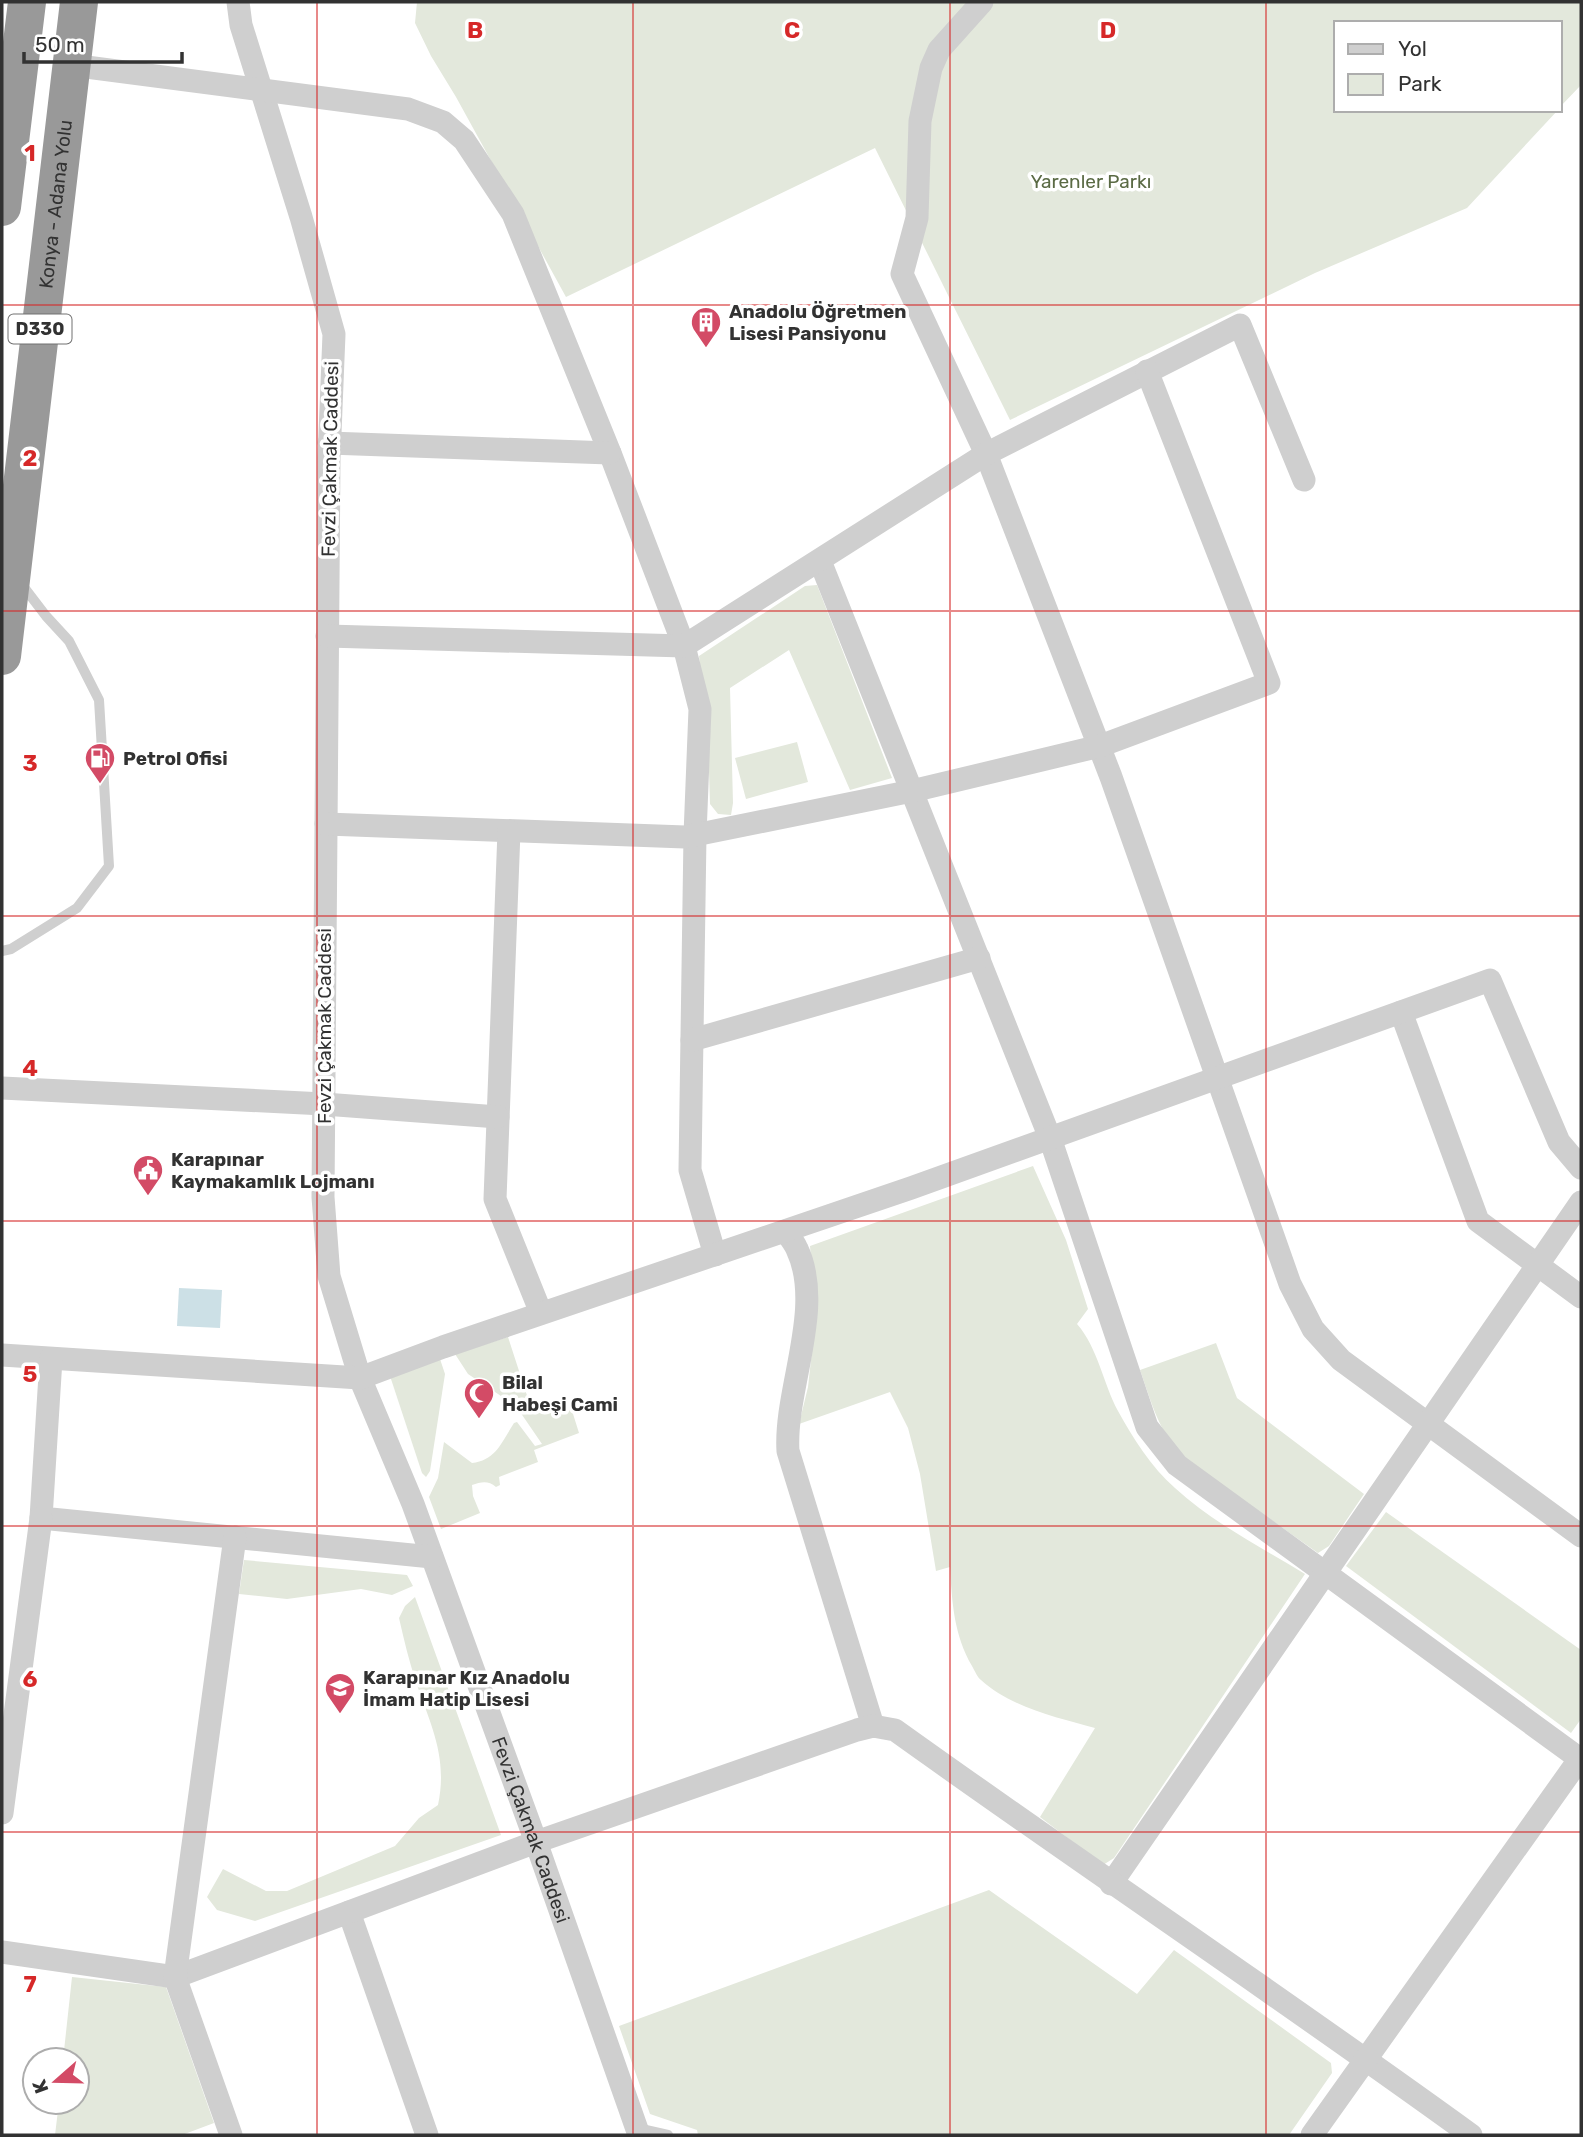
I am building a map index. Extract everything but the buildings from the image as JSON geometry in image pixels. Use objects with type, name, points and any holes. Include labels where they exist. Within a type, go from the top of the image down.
[{"type":"highway","points":[[2,207],[27,2]]},
{"type":"highway","name":"Konya - Adana Yolu","points":[[2,656],[79,2]]},
{"type":"street","name":"Fevzi Çakmak Caddesi","points":[[238,2],[241,25],[301,217],[334,334],[329,443],[323,1197],[329,1276],[360,1378],[432,1558],[638,2132]]},
{"type":"street","points":[[982,2],[939,50],[931,68],[920,121],[917,218],[902,274],[986,454],[1100,746],[1290,1284],[1313,1329],[1341,1360],[1581,1536]]},
{"type":"street","points":[[71,65],[408,109],[443,122],[464,140],[513,214],[610,453],[684,646],[700,709],[695,835],[690,1170],[715,1255]]},
{"type":"street","points":[[327,636],[684,646],[986,454],[1240,325],[1304,480]]},
{"type":"street","points":[[326,824],[685,837],[912,791],[1100,746],[1269,683],[1147,371]]},
{"type":"street","points":[[329,443],[610,453]]},
{"type":"street","points":[[820,561],[1050,1138],[1147,1427],[1177,1465],[1581,1758],[1312,2135]]},
{"type":"street","points":[[509,831],[495,1199],[541,1313]]},
{"type":"street","points":[[692,1040],[979,958]]},
{"type":"street","points":[[2,1356],[360,1378],[1050,1138],[1490,980],[1559,1142],[1581,1168]]},
{"type":"street","points":[[1401,1012],[1478,1221],[1581,1297]]},
{"type":"street","points":[[2,1088],[324,1104],[498,1117]]},
{"type":"street","points":[[1111,1884],[1581,1202]]},
{"type":"street","points":[[785,1231],[798,1249],[806,1294],[806,1315],[790,1418],[788,1451],[873,1726]]},
{"type":"street","points":[[2,1813],[41,1518],[51,1359]]},
{"type":"street","points":[[41,1518],[432,1558]]},
{"type":"street","points":[[224,2133],[175,1977],[235,1537]]},
{"type":"street","points":[[2,1952],[175,1977],[536,1842],[873,1726],[895,1730],[1471,2135]]},
{"type":"street","points":[[349,1912],[427,2135]]},
{"type":"lane","points":[[2,951],[10,949],[77,908],[109,866],[99,700],[69,641],[12,571]]},
{"type":"lane","points":[[638,2132],[668,2135]]},
{"type":"green space","name":"Yarenler Parkı","points":[[417,2],[1581,2],[1581,85],[1562,105],[1562,21],[1334,21],[1334,112],[1556,112],[1467,208],[1315,273],[1010,420],[875,148],[566,297],[415,23]]},
{"type":"green space","points":[[817,585],[892,778],[850,790],[789,650],[730,688],[733,803],[731,815],[718,814],[710,804],[708,740],[699,656],[805,586]]},
{"type":"green space","points":[[797,742],[808,782],[746,799],[735,758]]},
{"type":"green space","points":[[1033,1166],[1066,1240],[1088,1309],[1077,1324],[1090,1344],[1113,1400],[1136,1442],[1158,1471],[1190,1501],[1238,1534],[1305,1574],[1114,1858],[1103,1865],[1040,1817],[1095,1728],[1050,1716],[1020,1704],[993,1689],[977,1676],[958,1631],[950,1567],[936,1571],[920,1474],[908,1428],[890,1392],[799,1424],[808,1387],[818,1296],[810,1246]]},
{"type":"green space","points":[[508,1337],[533,1414],[569,1401],[579,1433],[534,1450],[538,1462],[499,1477],[500,1485],[496,1487],[484,1482],[472,1485],[480,1513],[441,1529],[429,1497],[438,1478],[444,1442],[472,1463],[480,1461],[497,1449],[517,1422],[535,1446],[542,1444],[516,1406],[468,1374],[455,1354]]},
{"type":"green space","points":[[1216,1343],[1237,1398],[1364,1494],[1329,1546],[1318,1553],[1185,1459],[1162,1428],[1140,1370]]},
{"type":"green space","points":[[440,1359],[445,1374],[430,1471],[426,1477],[422,1473],[390,1376]]},
{"type":"green space","points":[[1386,1512],[1581,1650],[1581,1719],[1571,1733],[1346,1566]]},
{"type":"green space","points":[[244,1560],[407,1575],[413,1586],[392,1595],[361,1589],[287,1599],[239,1594]]},
{"type":"green space","points":[[415,1597],[501,1835],[255,1921],[217,1910],[207,1897],[223,1869],[266,1891],[287,1891],[395,1846],[419,1818],[438,1805],[441,1772],[436,1742],[413,1674],[399,1618],[405,1606]]},
{"type":"green space","points":[[989,1890],[1137,1994],[1174,1950],[1331,2063],[1332,2073],[1289,2135],[698,2135],[697,2130],[650,2114],[619,2026]]},
{"type":"green space","points":[[72,1977],[166,1987],[214,2123],[182,2135],[55,2135],[57,2116],[91,2116],[91,2046],[65,2046]]},
{"type":"shaded area","points":[[179,1288],[222,1290],[220,1328],[177,1326]]},
{"type":"place","name":"Anadolu Öğretmen Lisesi Pansiyonu","points":[[706,349]]},
{"type":"place","name":"Petrol Ofisi","points":[[100,785]]},
{"type":"place","name":"Karapınar Kaymakamlık Lojmanı","points":[[148,1197]]},
{"type":"place","name":"Bilal Habeşi Cami","points":[[479,1420]]},
{"type":"place","name":"Karapınar Kız Anadolu İmam Hatip Lisesi","points":[[340,1715]]}]
